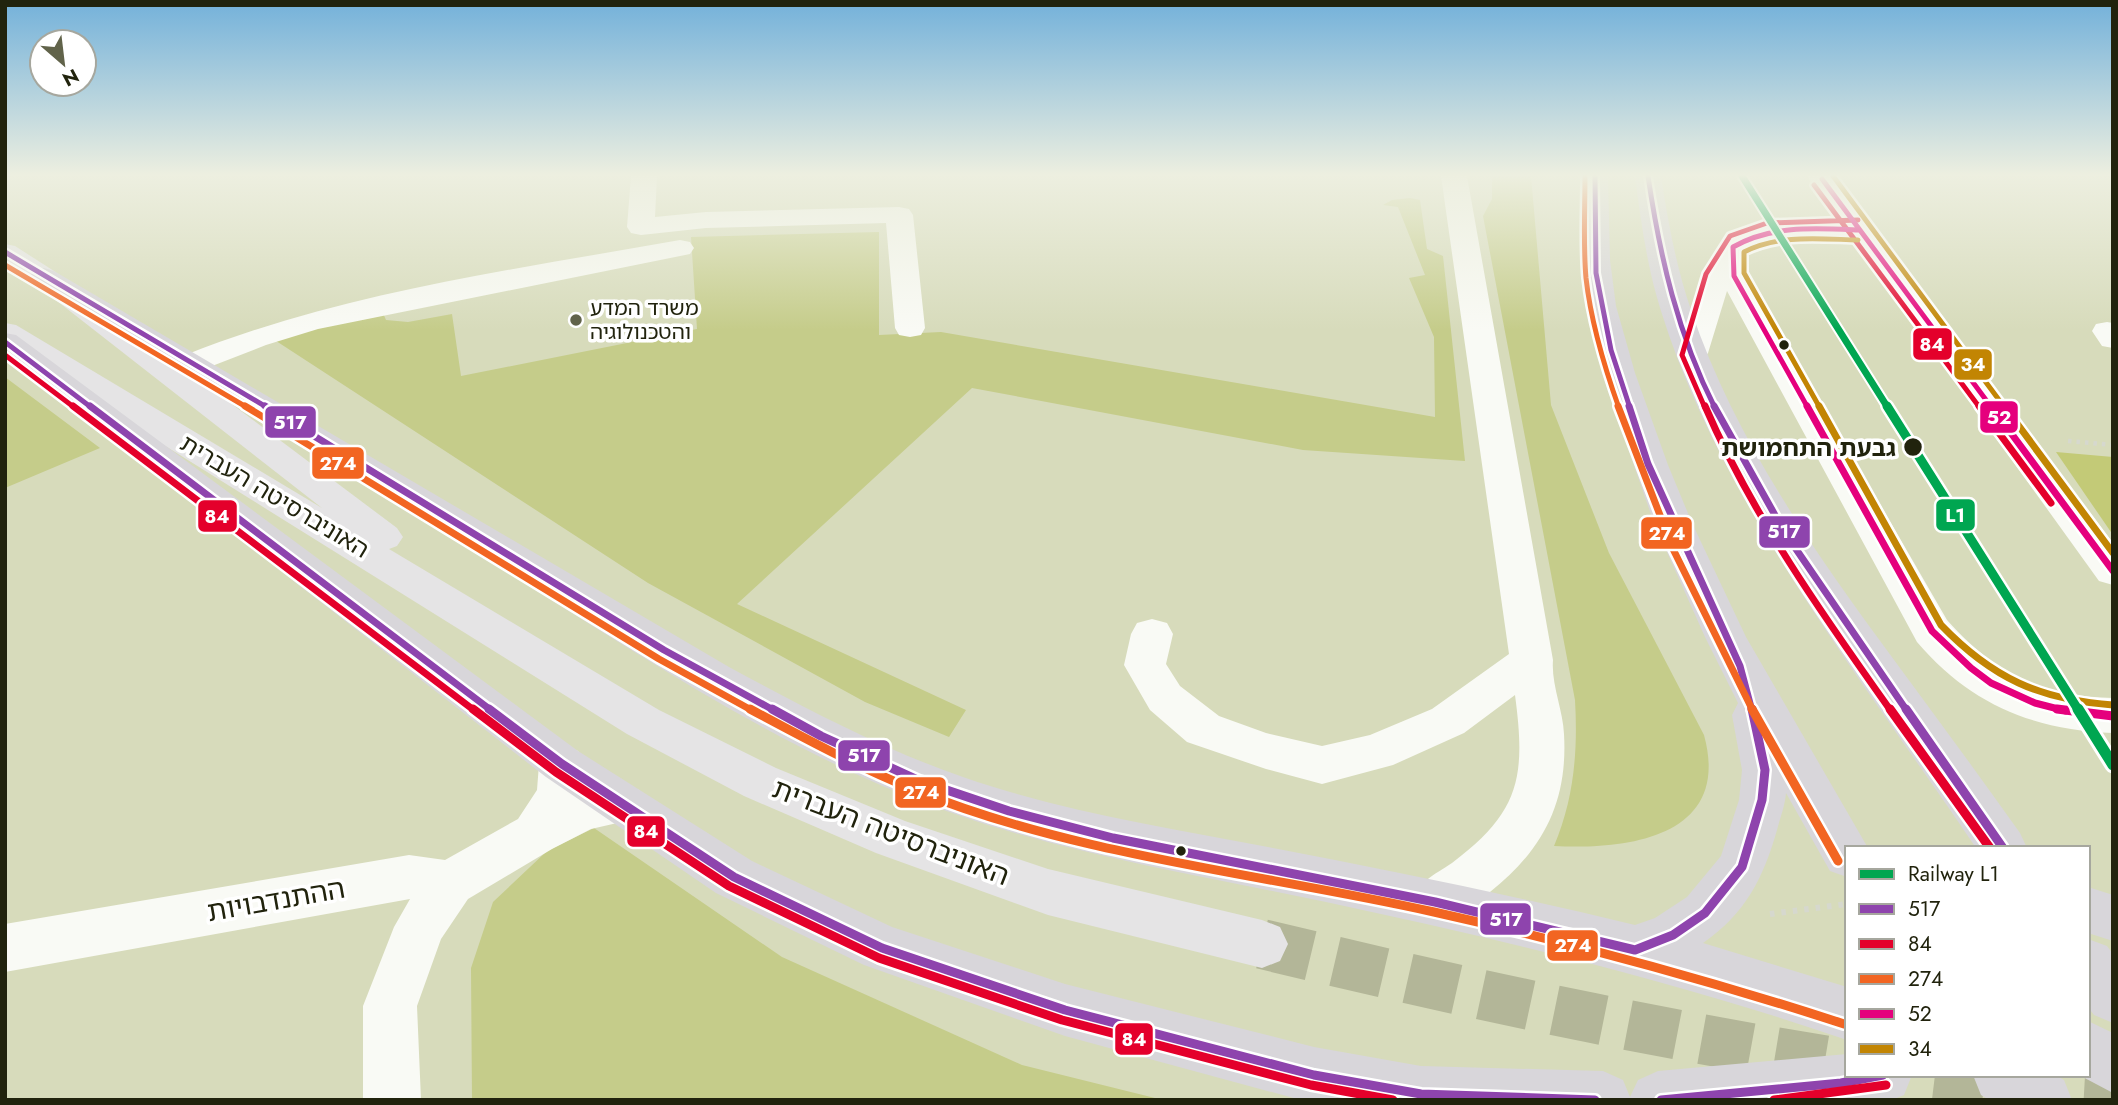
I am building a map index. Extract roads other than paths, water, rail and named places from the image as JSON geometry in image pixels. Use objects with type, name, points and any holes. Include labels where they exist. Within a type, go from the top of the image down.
[{"type":"highway","points":[[1596,228],[1597,273],[1611,350],[1648,464],[1740,666],[1845,853]]},
{"type":"highway","points":[[1655,228],[1667,281],[1692,353],[1725,426],[1780,528],[1819,588],[2002,846]]},
{"type":"highway","points":[[44,277],[194,363],[664,650],[821,736],[920,781],[1009,811],[1114,838],[1435,902],[1635,950],[1724,974],[1845,1013]]},
{"type":"highway","points":[[5,342],[562,764],[734,877],[882,948],[1065,1010],[1314,1075],[1428,1097],[1603,1100]]},
{"type":"highway","points":[[1635,950],[1673,935],[1705,913],[1742,867],[1762,800],[1765,770],[1761,743],[1740,666]]},
{"type":"highway","points":[[2090,911],[2113,918]]},
{"type":"highway","points":[[2090,967],[2113,997]]},
{"type":"highway","points":[[2090,1050],[2113,1065]]},
{"type":"highway","points":[[1658,1100],[1841,1083],[1873,1077]]},
{"type":"highway","points":[[1979,1077],[1992,1100]]},
{"type":"highway","points":[[2005,1077],[2045,1100]]},
{"type":"main road","name":"האוניברסיטה העברית","points":[[5,251],[44,277],[545,660]]},
{"type":"main road","name":"האוניברסיטה העברית","points":[[5,332],[643,722],[760,782],[893,838],[1048,892],[1262,944]]},
{"type":"street","points":[[900,228],[910,328]]},
{"type":"street","points":[[1435,902],[1492,861],[1526,819],[1536,797],[1541,769],[1542,731],[1532,660],[1462,228]]},
{"type":"street","points":[[1692,353],[1716,278],[1733,247],[1742,241],[1768,233],[1858,230],[2113,571]]},
{"type":"street","points":[[1733,247],[1732,266],[1739,286],[1932,631],[1948,652],[1975,674],[2016,697],[2079,715],[2113,716]]},
{"type":"street","points":[[194,363],[311,321],[477,286],[680,248]]},
{"type":"street","points":[[2113,332],[2107,331],[2113,339]]},
{"type":"street","points":[[1152,634],[1145,665],[1165,698],[1203,729],[1266,751],[1322,765],[1377,752],[1448,721],[1532,660]]},
{"type":"street","points":[[536,834],[561,794],[562,764]]},
{"type":"street","points":[[392,1100],[390,1006],[420,927],[450,883],[584,810],[622,804]]},
{"type":"street","name":"ההתנדבויות","points":[[5,948],[409,877],[450,883]]},
{"type":"tunnel","points":[[1262,944],[1553,1010],[1845,1064]]},
{"type":"tunnel","points":[[1951,1077],[2025,1086],[2113,1091]]},
{"type":"rail line","name":"L1","points":[[1774,228],[2113,765]]},
{"type":"place","name":"משרד המדע והטכנולוגיה","points":[[576,320]]},
{"type":"place","name":"גבעת התחמושת","points":[[1913,447]]}]
